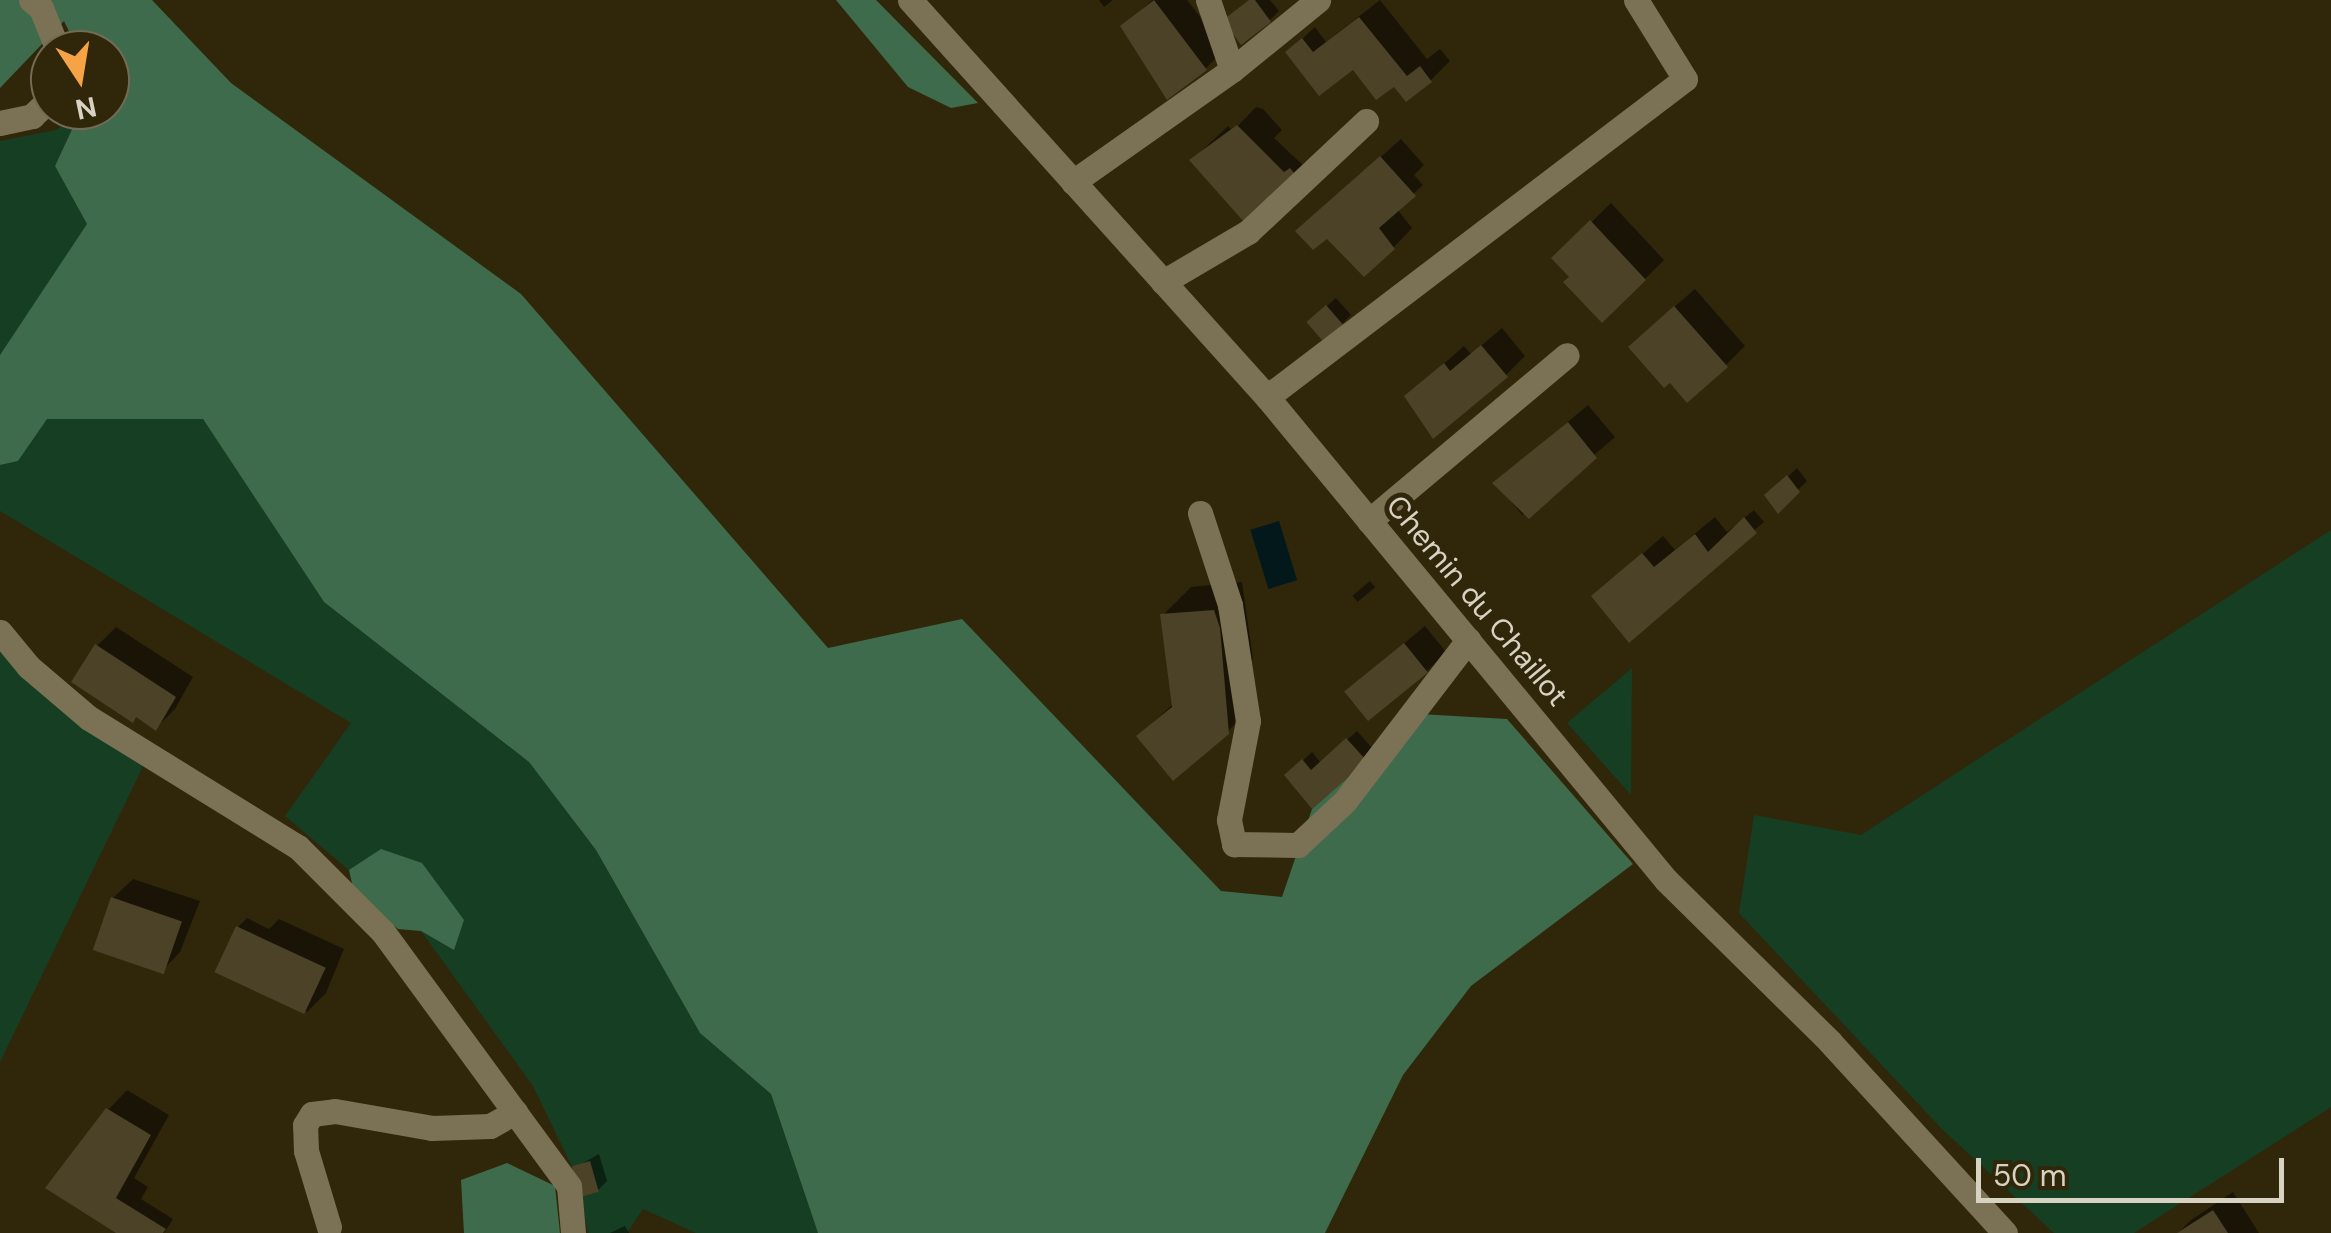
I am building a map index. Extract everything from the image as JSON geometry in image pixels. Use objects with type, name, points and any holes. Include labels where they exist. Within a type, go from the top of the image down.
[{"type":"street","points":[[32,0],[41,8],[50,30]]},
{"type":"street","name":"Chemin du Chaillot","points":[[910,0],[1266,398],[1666,880],[1830,1042],[2006,1233]]},
{"type":"street","points":[[1208,0],[1232,70]]},
{"type":"street","points":[[1073,182],[1232,70],[1318,0]]},
{"type":"street","points":[[1266,398],[1685,79],[1636,0]]},
{"type":"street","points":[[0,123],[30,116]]},
{"type":"street","points":[[1163,282],[1248,232],[1366,121]]},
{"type":"street","points":[[1369,521],[1566,355]]},
{"type":"street","points":[[1200,513],[1230,605],[1248,720],[1229,820],[1234,844],[1298,845],[1344,801],[1468,640]]},
{"type":"street","points":[[0,632],[29,668],[89,718],[298,847],[383,932],[569,1186],[573,1233]]},
{"type":"street","points":[[329,1228],[306,1151],[305,1125],[312,1114],[335,1111],[432,1128],[490,1126],[515,1112]]},
{"type":"green space","points":[[0,0],[152,0],[231,83],[521,294],[828,648],[962,619],[1221,891],[1282,897],[1312,809],[1419,714],[1507,719],[1633,864],[1471,986],[1403,1075],[1325,1233],[818,1233],[771,1094],[700,1033],[596,850],[529,762],[324,602],[203,419],[47,419],[18,461],[0,465],[0,355],[87,224],[55,166],[72,130],[130,130],[130,30],[68,30],[64,21],[55,30],[30,30],[30,57],[0,88]]},
{"type":"green space","points":[[836,0],[876,0],[978,103],[951,108],[908,87]]},
{"type":"green space","points":[[72,130],[55,166],[88,224],[0,355],[0,141]]},
{"type":"green space","points":[[46,419],[203,419],[324,602],[529,762],[596,850],[700,1033],[771,1094],[818,1233],[696,1233],[643,1209],[627,1233],[588,1233],[577,1177],[533,1086],[421,931],[285,816],[351,723],[0,511],[0,465],[18,461]]},
{"type":"green space","points":[[2331,530],[2331,1107],[2134,1233],[2054,1233],[1941,1128],[1739,913],[1754,815],[1861,835]]},
{"type":"green space","points":[[0,632],[148,756],[0,1062]]},
{"type":"green space","points":[[1632,668],[1631,795],[1567,723]]},
{"type":"green space","points":[[381,849],[422,863],[464,920],[454,950],[421,931],[398,929],[354,892],[349,870]]},
{"type":"green space","points":[[507,1163],[555,1186],[560,1233],[464,1233],[461,1180]]},
{"type":"shaded area","points":[[1279,521],[1297,580],[1268,589],[1250,530]]},
{"type":"building","points":[[1154,0],[1207,70],[1167,100],[1120,26]]},
{"type":"building","points":[[1249,0],[1255,0],[1271,22],[1241,45],[1223,20]]},
{"type":"building","points":[[1359,17],[1407,76],[1420,66],[1432,82],[1406,102],[1394,87],[1376,100],[1353,70],[1319,96],[1285,52],[1302,38],[1313,52]]},
{"type":"building","points":[[1237,125],[1284,172],[1290,168],[1298,178],[1245,223],[1189,160]]},
{"type":"building","points":[[1380,156],[1416,196],[1379,228],[1395,249],[1364,277],[1327,239],[1313,250],[1295,231]]},
{"type":"building","points":[[1590,220],[1646,280],[1602,323],[1563,282],[1569,277],[1551,258]]},
{"type":"building","points":[[1326,305],[1344,326],[1325,343],[1306,322]]},
{"type":"building","points":[[1674,306],[1728,367],[1687,403],[1670,383],[1664,388],[1628,347]]},
{"type":"building","points":[[1481,345],[1508,377],[1433,439],[1404,396],[1444,363],[1450,371]]},
{"type":"building","points":[[1568,422],[1597,458],[1529,519],[1492,483]]},
{"type":"building","points":[[1787,475],[1800,492],[1778,514],[1764,495]]},
{"type":"building","points":[[1744,517],[1757,533],[1629,643],[1591,596],[1642,553],[1654,567],[1695,534],[1708,552]]},
{"type":"building","points":[[1214,610],[1220,628],[1229,734],[1173,781],[1136,736],[1172,707],[1160,614]]},
{"type":"building","points":[[1404,643],[1428,673],[1368,721],[1344,691]]},
{"type":"building","points":[[95,644],[176,697],[156,731],[136,717],[133,723],[71,682]]},
{"type":"building","points":[[1346,738],[1367,761],[1312,809],[1284,775],[1302,759],[1311,770]]},
{"type":"building","points":[[111,897],[182,921],[164,974],[93,950]]},
{"type":"building","points":[[236,926],[326,968],[304,1014],[214,972]]},
{"type":"building","points":[[106,1108],[151,1135],[116,1198],[166,1229],[163,1233],[116,1233],[45,1188]]},
{"type":"building","points":[[590,1161],[599,1192],[581,1197],[572,1166]]},
{"type":"building","points":[[2213,1210],[2228,1233],[2177,1233]]}]
